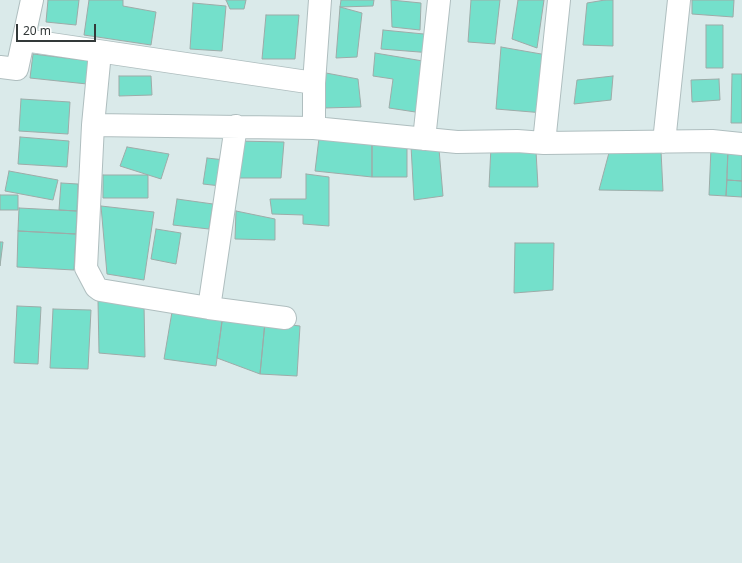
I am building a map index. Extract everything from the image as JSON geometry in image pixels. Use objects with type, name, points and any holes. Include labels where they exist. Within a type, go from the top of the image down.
[{"type":"street","points":[[0,67],[17,69],[32,0]]},
{"type":"street","points":[[314,128],[314,83],[320,0]]},
{"type":"street","points":[[424,139],[439,0]]},
{"type":"street","points":[[544,143],[559,0]]},
{"type":"street","points":[[664,142],[679,0]]},
{"type":"street","points":[[24,40],[314,83]]},
{"type":"street","points":[[100,52],[91,133],[86,268],[96,287],[100,290],[209,308],[285,318]]},
{"type":"street","points":[[93,125],[314,128],[457,142],[517,141],[544,143],[712,141],[742,144]]},
{"type":"street","points":[[209,308],[236,126]]},
{"type":"building","points":[[48,0],[79,0],[76,25],[46,22]]},
{"type":"building","points":[[89,0],[123,0],[123,6],[156,12],[151,45],[84,35]]},
{"type":"building","points":[[226,0],[246,0],[244,9],[230,9]]},
{"type":"building","points":[[341,0],[374,0],[373,6],[340,7]]},
{"type":"building","points":[[391,0],[421,3],[420,30],[392,27]]},
{"type":"building","points":[[471,0],[500,0],[495,44],[468,42]]},
{"type":"building","points":[[518,0],[544,0],[537,48],[512,39]]},
{"type":"building","points":[[613,0],[613,46],[583,45],[587,3]]},
{"type":"building","points":[[692,0],[734,0],[733,17],[692,14]]},
{"type":"building","points":[[193,3],[226,6],[222,51],[190,49]]},
{"type":"building","points":[[340,7],[362,13],[357,57],[336,58]]},
{"type":"building","points":[[266,15],[299,15],[295,59],[262,59]]},
{"type":"building","points":[[706,25],[723,25],[723,68],[706,68]]},
{"type":"building","points":[[383,30],[434,35],[432,53],[381,49]]},
{"type":"building","points":[[501,47],[547,55],[544,113],[496,109]]},
{"type":"building","points":[[375,53],[423,61],[422,113],[389,108],[393,79],[373,76]]},
{"type":"building","points":[[33,54],[90,61],[87,84],[30,78]]},
{"type":"building","points":[[326,73],[358,79],[361,107],[324,108]]},
{"type":"building","points":[[732,74],[742,74],[742,123],[731,123]]},
{"type":"building","points":[[119,76],[151,76],[152,95],[119,96]]},
{"type":"building","points":[[613,76],[611,100],[574,104],[577,80]]},
{"type":"building","points":[[719,79],[720,100],[692,102],[691,80]]},
{"type":"building","points":[[21,99],[70,102],[68,134],[19,131]]},
{"type":"building","points":[[320,130],[372,140],[372,177],[315,171]]},
{"type":"building","points":[[20,137],[69,141],[67,167],[18,164]]},
{"type":"building","points":[[372,140],[407,140],[407,177],[372,177]]},
{"type":"building","points":[[237,141],[284,142],[281,178],[237,178]]},
{"type":"building","points":[[411,146],[439,149],[443,196],[414,200]]},
{"type":"building","points":[[127,147],[169,154],[161,179],[120,166]]},
{"type":"building","points":[[491,147],[536,151],[538,187],[489,187]]},
{"type":"building","points":[[711,148],[728,149],[726,196],[709,195]]},
{"type":"building","points":[[610,149],[661,151],[663,191],[599,190]]},
{"type":"building","points":[[728,149],[742,150],[742,181],[727,180]]},
{"type":"building","points":[[207,158],[225,160],[221,186],[203,184]]},
{"type":"building","points":[[9,171],[58,180],[53,200],[5,191]]},
{"type":"building","points":[[306,174],[329,177],[329,226],[303,224],[303,215],[272,214],[270,199],[306,199]]},
{"type":"building","points":[[103,175],[148,175],[148,198],[103,198]]},
{"type":"building","points":[[727,180],[742,181],[742,197],[726,196]]},
{"type":"building","points":[[61,183],[78,184],[77,211],[59,210]]},
{"type":"building","points":[[0,195],[18,195],[18,210],[0,210]]},
{"type":"building","points":[[177,199],[213,204],[209,229],[173,225]]},
{"type":"building","points":[[101,206],[154,212],[144,280],[107,274]]},
{"type":"building","points":[[19,208],[77,211],[76,234],[18,231]]},
{"type":"building","points":[[236,211],[275,219],[275,240],[235,239]]},
{"type":"building","points":[[156,229],[181,233],[176,264],[151,259]]},
{"type":"building","points":[[18,231],[76,234],[74,270],[17,267]]},
{"type":"building","points":[[0,242],[3,242],[0,266]]},
{"type":"building","points":[[515,243],[554,243],[553,290],[514,293]]},
{"type":"building","points":[[98,300],[144,305],[145,357],[99,353]]},
{"type":"building","points":[[17,306],[41,307],[38,364],[14,363]]},
{"type":"building","points":[[173,306],[223,314],[216,366],[164,359]]},
{"type":"building","points":[[53,309],[91,310],[88,369],[50,368]]},
{"type":"building","points":[[223,314],[265,322],[260,374],[217,358]]},
{"type":"building","points":[[265,322],[300,326],[297,376],[260,374]]}]
